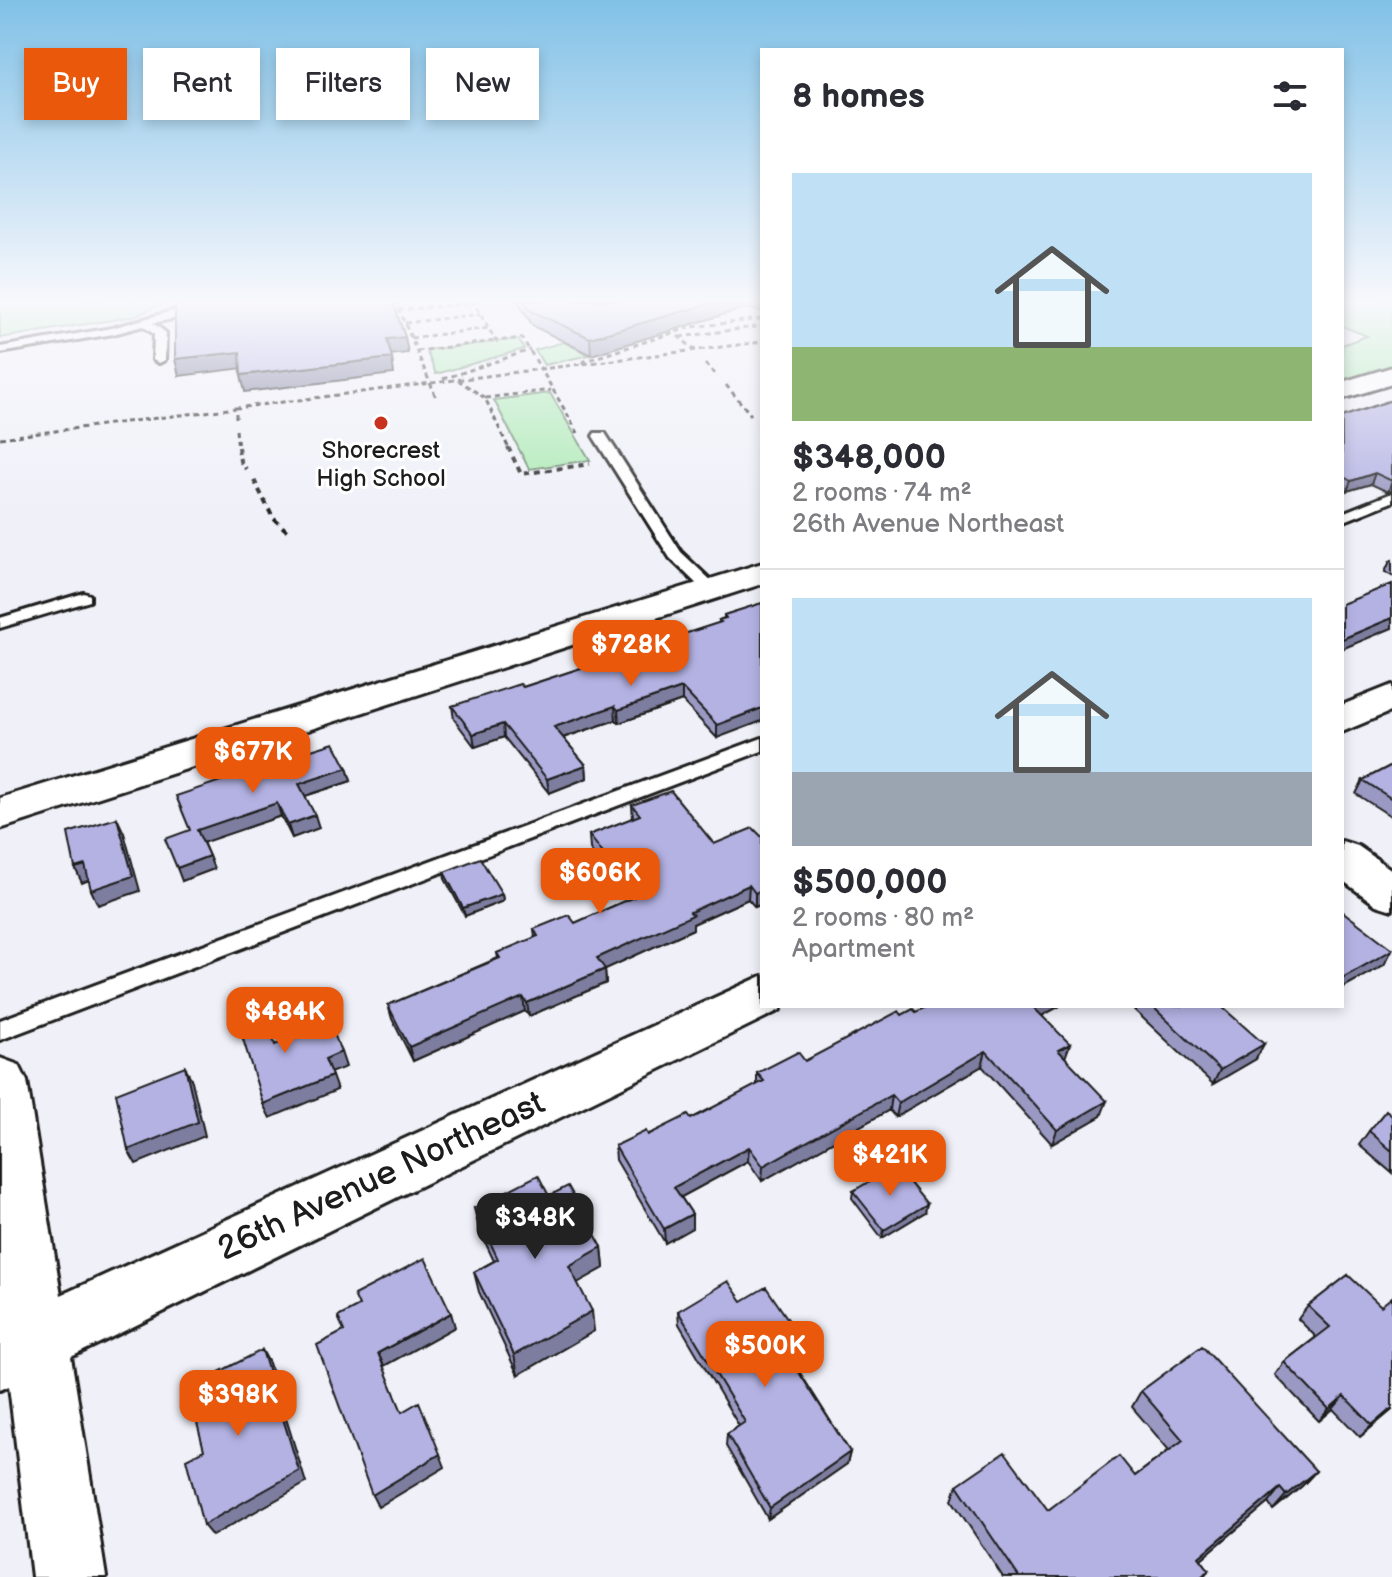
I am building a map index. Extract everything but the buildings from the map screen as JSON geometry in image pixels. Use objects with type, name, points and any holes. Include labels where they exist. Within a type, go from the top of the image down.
[{"type":"street","points":[[1344,390],[1392,375]]},
{"type":"street","points":[[0,814],[760,574]]},
{"type":"street","points":[[1344,719],[1392,696]]},
{"type":"street","points":[[1344,858],[1392,893]]},
{"type":"street","name":"26th Avenue Northeast","points":[[18,1348],[760,997]]},
{"type":"street","points":[[0,1081],[18,1348],[69,1577]]},
{"type":"lane","points":[[600,436],[675,555],[711,589]]},
{"type":"lane","points":[[1344,517],[1392,497]]},
{"type":"lane","points":[[0,623],[84,598]]},
{"type":"lane","points":[[0,1030],[760,745]]},
{"type":"path","points":[[426,374],[436,397]]},
{"type":"path","points":[[430,383],[459,374]]},
{"type":"path","points":[[0,438],[506,374]]},
{"type":"path","points":[[543,374],[581,439]]},
{"type":"path","points":[[458,380],[485,398],[521,474],[597,463]]},
{"type":"path","points":[[726,385],[751,415]]},
{"type":"path","points":[[485,398],[551,390]]},
{"type":"path","points":[[236,408],[236,418]]},
{"type":"path","points":[[236,430],[240,461],[246,469]]},
{"type":"path","points":[[254,480],[273,518],[287,531]]},
{"type":"green space","points":[[1344,374],[1368,374],[1344,381]]},
{"type":"green space","points":[[550,393],[590,460],[529,469],[494,400]]},
{"type":"place","name":"Shorecrest High School","points":[[381,423]]}]
